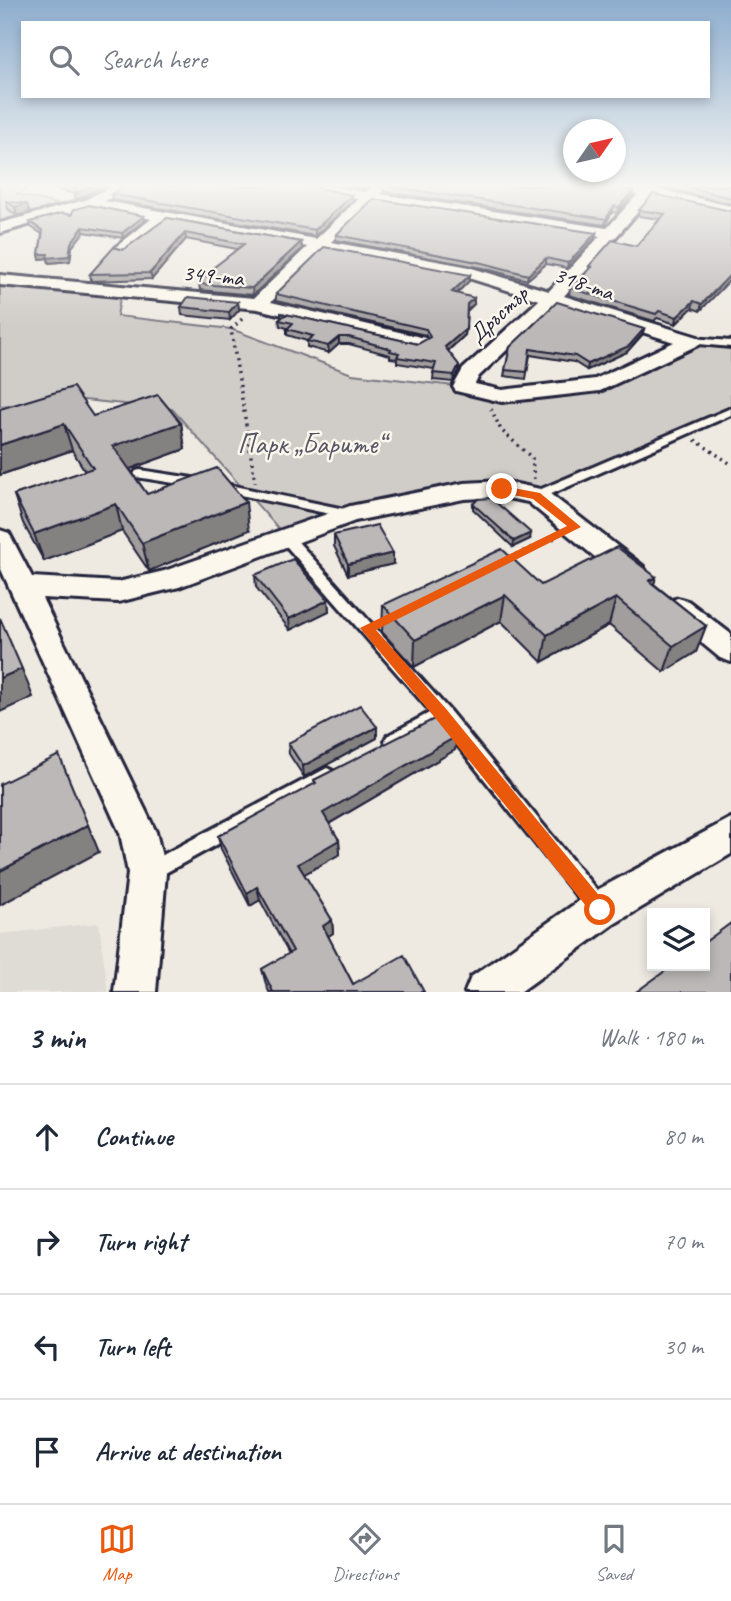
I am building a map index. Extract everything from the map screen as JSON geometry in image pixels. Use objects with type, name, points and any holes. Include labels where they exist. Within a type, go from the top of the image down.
[{"type":"street","points":[[123,248],[143,232]]},
{"type":"street","name":"318-та","points":[[259,232],[466,271],[554,296],[568,304],[691,341]]},
{"type":"street","points":[[258,304],[332,232]]},
{"type":"street","points":[[608,232],[612,233]]},
{"type":"street","name":"Дръстър","points":[[463,387],[470,373],[554,296],[612,233]]},
{"type":"street","name":"349-та","points":[[0,280],[258,304],[418,342]]},
{"type":"street","points":[[463,387],[502,396],[600,385],[691,341]]},
{"type":"street","points":[[23,587],[118,592],[169,580],[350,514],[464,491],[502,489],[536,496],[731,650]]},
{"type":"street","points":[[0,539],[138,832],[147,873],[135,992]]},
{"type":"street","points":[[486,992],[600,910],[731,835]]},
{"type":"lane","points":[[691,341],[731,344]]},
{"type":"lane","points":[[536,496],[731,411]]},
{"type":"lane","points":[[140,474],[258,493],[324,511],[350,514]]},
{"type":"lane","points":[[286,537],[442,714],[600,910]]},
{"type":"lane","points":[[380,747],[442,714]]},
{"type":"lane","points":[[147,873],[344,767]]},
{"type":"path","points":[[258,304],[231,329],[258,493]]},
{"type":"path","points":[[463,387],[487,402],[501,430],[531,458],[536,496]]},
{"type":"path","points":[[682,432],[731,464]]},
{"type":"path","points":[[502,563],[575,527]]},
{"type":"shaded area","points":[[99,923],[108,992],[0,992],[0,934]]},
{"type":"green space","name":"Парк „Барите“","points":[[0,280],[121,292],[117,316],[231,329],[352,374],[463,387],[502,396],[600,385],[691,341],[731,344],[731,411],[536,496],[464,491],[286,537],[172,409],[84,400],[0,406]]},
{"type":"building","points":[[43,232],[79,232],[71,243],[69,256],[47,258],[48,254],[39,254]]},
{"type":"building","points":[[147,232],[247,232],[301,242],[252,288],[199,284],[209,271],[244,244],[185,233],[150,273],[90,274],[114,247],[123,250]]},
{"type":"building","points":[[339,232],[596,233],[568,263],[546,258],[528,275],[483,263],[336,235]]},
{"type":"building","points":[[648,232],[731,232],[731,274],[702,304],[694,301],[677,317],[659,311],[656,314],[570,288],[592,267],[589,266],[612,240],[636,246]]},
{"type":"building","points":[[324,247],[470,275],[452,292],[474,298],[467,304],[466,329],[445,347],[459,365],[454,375],[433,373],[436,363],[397,357],[399,353],[390,351],[391,349],[349,337],[339,337],[328,346],[307,341],[313,336],[287,329],[293,323],[279,320],[286,314],[418,344],[430,337],[426,329],[276,294]]},
{"type":"building","points":[[188,297],[238,302],[229,312],[181,307]]},
{"type":"building","points":[[557,302],[644,329],[629,346],[588,364],[575,356],[530,349],[527,372],[505,370],[510,347]]},
{"type":"building","points":[[73,387],[93,416],[158,395],[181,423],[113,446],[147,494],[217,468],[246,502],[142,543],[116,504],[34,534],[14,495],[93,468],[64,424],[0,445],[0,409]]},
{"type":"building","points":[[491,498],[531,533],[514,541],[473,504],[478,499]]},
{"type":"building","points":[[377,525],[393,553],[348,564],[334,535]]},
{"type":"building","points":[[617,547],[656,577],[649,581],[706,626],[673,646],[616,598],[547,635],[505,595],[415,640],[383,605],[502,549],[541,585]]},
{"type":"building","points":[[293,559],[328,600],[289,619],[255,575]]},
{"type":"building","points":[[0,618],[22,669],[0,678]]},
{"type":"building","points":[[360,705],[377,727],[303,766],[288,743]]},
{"type":"building","points":[[440,716],[457,736],[323,813],[339,840],[298,864],[332,920],[323,926],[353,984],[404,955],[424,992],[273,992],[262,969],[293,951],[257,887],[247,893],[218,836],[316,783],[314,780]]},
{"type":"building","points":[[59,755],[88,825],[0,871],[0,784]]},
{"type":"building","points":[[731,923],[731,992],[636,992],[665,971],[710,971],[710,938]]},
{"type":"route","points":[[502,489],[536,496],[575,527],[367,628],[442,714],[600,910]]}]
